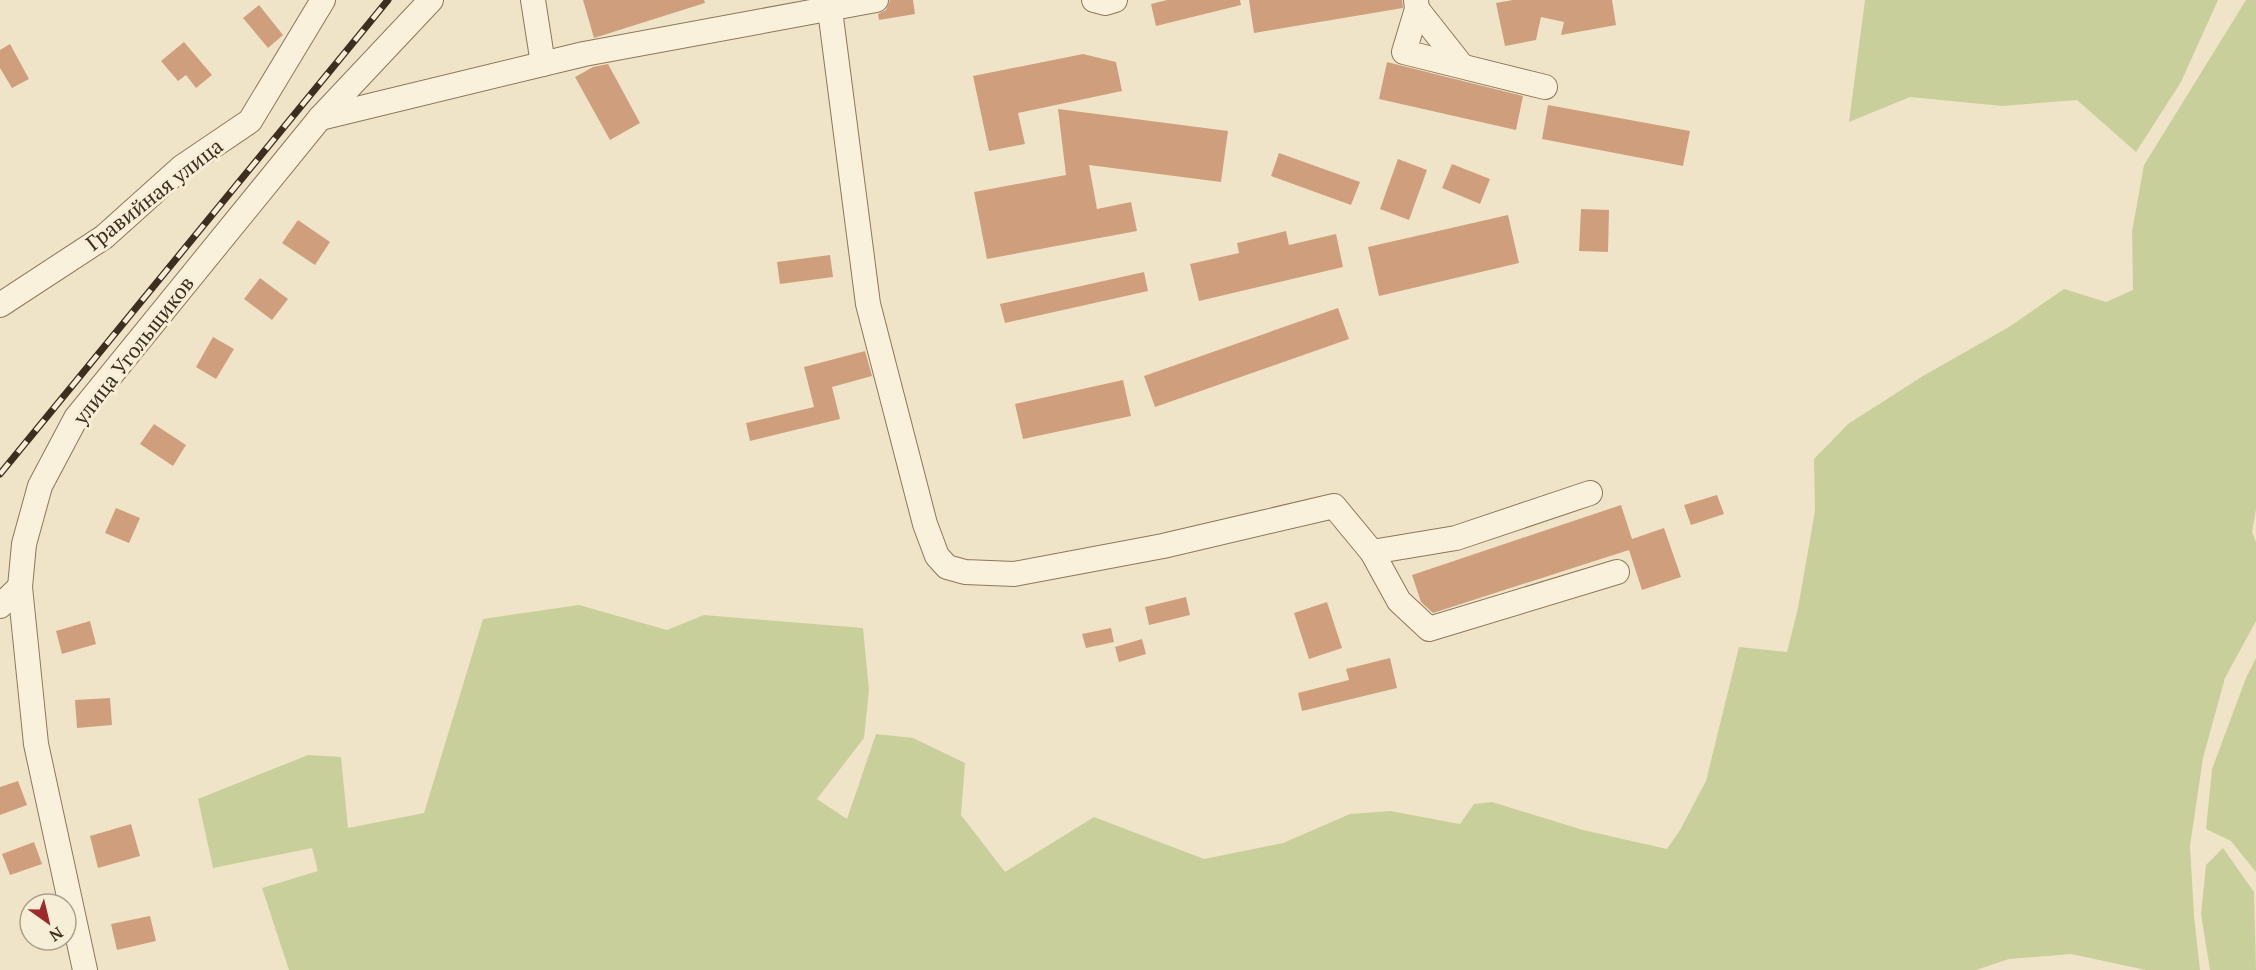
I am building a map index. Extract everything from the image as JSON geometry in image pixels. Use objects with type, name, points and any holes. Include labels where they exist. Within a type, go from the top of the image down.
[{"type":"street","name":"Гравийная улица","points":[[0,305],[104,237],[182,167],[250,121],[323,0]]},
{"type":"street","name":"улица Угольщиков","points":[[85,970],[36,744],[20,587],[24,544],[40,486],[76,418],[320,118],[430,0]]},
{"type":"street","points":[[533,0],[543,64]]},
{"type":"street","points":[[320,118],[584,54],[876,0]]},
{"type":"street","points":[[1094,0],[1105,3],[1115,0]]},
{"type":"street","points":[[1416,5],[1462,66]]},
{"type":"street","points":[[1416,5],[1404,52],[1545,87]]},
{"type":"street","points":[[830,10],[868,304],[907,462],[925,524],[937,556],[947,567],[965,572],[1014,574],[1163,546],[1334,506],[1372,552],[1399,601],[1429,629],[1617,572]]},
{"type":"street","points":[[1372,552],[1456,538],[1590,494]]},
{"type":"street","points":[[0,606],[20,587]]},
{"type":"green space","points":[[1865,0],[2218,0],[2181,82],[2136,152],[2077,100],[2002,106],[1910,97],[1849,122]]},
{"type":"green space","points":[[2246,0],[2256,0],[2256,509],[2252,532],[2256,542],[2256,621],[2225,678],[2203,758],[2190,846],[2200,970],[2146,970],[2071,954],[2009,959],[1976,970],[289,970],[262,888],[318,871],[312,848],[213,868],[198,799],[308,755],[341,757],[348,828],[424,813],[483,619],[579,605],[667,630],[704,615],[863,628],[869,690],[864,738],[817,799],[847,819],[876,734],[913,738],[965,763],[961,815],[1005,872],[1094,817],[1204,859],[1283,843],[1350,814],[1390,811],[1460,824],[1474,804],[1492,802],[1583,830],[1667,849],[1680,830],[1706,781],[1739,647],[1787,652],[1798,608],[1815,511],[1814,459],[1848,424],[1923,376],[2009,327],[2064,289],[2106,302],[2133,290],[2132,232],[2144,165]]},
{"type":"green space","points":[[2256,658],[2256,872],[2231,841],[2206,829],[2212,769],[2246,678]]},
{"type":"green space","points":[[2223,848],[2254,892],[2256,970],[2210,970],[2201,914],[2206,865]]},
{"type":"building","points":[[583,0],[704,0],[705,3],[594,38]]},
{"type":"building","points":[[890,0],[913,0],[915,14],[879,20],[878,14],[886,10]]},
{"type":"building","points":[[1167,0],[1240,0],[1241,5],[1156,26],[1151,4]]},
{"type":"building","points":[[1249,0],[1402,0],[1403,8],[1254,33]]},
{"type":"building","points":[[1513,0],[1612,0],[1616,25],[1561,35],[1564,22],[1541,17],[1536,40],[1505,46],[1496,3]]},
{"type":"building","points":[[259,5],[283,35],[268,48],[243,18]]},
{"type":"building","points":[[184,42],[212,75],[196,88],[186,75],[178,81],[161,61]]},
{"type":"building","points":[[10,44],[29,79],[12,88],[0,68],[0,50]]},
{"type":"building","points":[[1083,54],[1116,62],[1122,91],[1018,113],[1025,144],[989,151],[973,76]]},
{"type":"building","points":[[1387,62],[1523,96],[1516,130],[1379,99]]},
{"type":"building","points":[[608,64],[640,123],[610,140],[575,77],[593,67]]},
{"type":"building","points":[[1548,105],[1690,131],[1683,166],[1542,139]]},
{"type":"building","points":[[1058,109],[1228,131],[1221,182],[1089,165],[1097,209],[1131,202],[1137,231],[987,259],[974,192],[1066,175]]},
{"type":"building","points":[[1279,153],[1360,182],[1351,205],[1271,176]]},
{"type":"building","points":[[1398,159],[1427,170],[1409,220],[1380,209]]},
{"type":"building","points":[[1452,164],[1490,179],[1480,204],[1442,188]]},
{"type":"building","points":[[1581,209],[1609,210],[1608,252],[1579,251]]},
{"type":"building","points":[[1508,215],[1519,263],[1379,296],[1368,247]]},
{"type":"building","points":[[298,220],[330,242],[315,265],[282,243]]},
{"type":"building","points":[[1286,231],[1289,245],[1336,234],[1343,267],[1199,301],[1190,264],[1239,253],[1237,243]]},
{"type":"building","points":[[830,255],[833,277],[780,284],[777,262]]},
{"type":"building","points":[[1144,272],[1148,291],[1005,323],[1000,304]]},
{"type":"building","points":[[260,278],[288,299],[272,320],[244,299]]},
{"type":"building","points":[[1338,308],[1349,339],[1155,407],[1144,376]]},
{"type":"building","points":[[213,337],[234,349],[216,379],[196,367]]},
{"type":"building","points":[[865,351],[872,376],[832,387],[840,419],[750,441],[746,423],[814,407],[804,367]]},
{"type":"building","points":[[1123,380],[1131,416],[1023,439],[1015,404]]},
{"type":"building","points":[[154,424],[186,445],[173,466],[140,444]]},
{"type":"building","points":[[1717,495],[1724,514],[1691,525],[1684,505]]},
{"type":"building","points":[[1621,505],[1632,539],[1664,528],[1681,577],[1642,590],[1629,550],[1433,613],[1421,602],[1412,575]]},
{"type":"building","points":[[116,508],[140,518],[129,543],[105,533]]},
{"type":"building","points":[[1186,597],[1190,615],[1149,625],[1145,607]]},
{"type":"building","points":[[1327,602],[1342,648],[1309,659],[1294,613]]},
{"type":"building","points":[[90,621],[96,644],[62,654],[56,631]]},
{"type":"building","points":[[1111,628],[1114,642],[1086,648],[1082,634]]},
{"type":"building","points":[[1142,639],[1146,654],[1119,662],[1115,647]]},
{"type":"building","points":[[1390,658],[1397,688],[1302,711],[1298,693],[1349,680],[1346,669]]},
{"type":"building","points":[[110,698],[112,725],[77,728],[75,700]]},
{"type":"building","points":[[18,781],[27,805],[0,815],[0,787]]},
{"type":"building","points":[[131,824],[140,856],[98,868],[90,836]]},
{"type":"building","points":[[34,842],[42,864],[10,875],[2,854]]},
{"type":"building","points":[[150,916],[156,941],[117,950],[111,924]]},
{"type":"railway","points":[[0,474],[388,0]]}]
